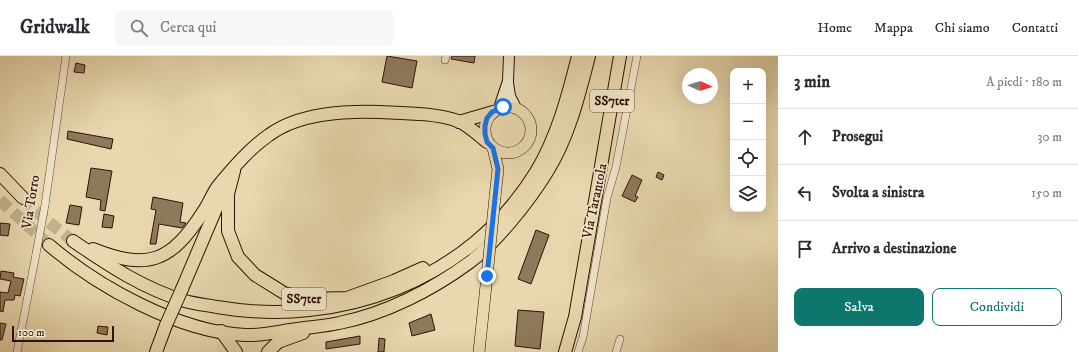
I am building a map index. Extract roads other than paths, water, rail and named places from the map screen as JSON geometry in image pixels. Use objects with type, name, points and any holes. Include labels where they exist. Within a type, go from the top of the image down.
[{"type":"highway","points":[[490,145],[459,122],[445,118],[384,112],[350,112],[317,116],[290,124],[270,134],[257,144],[218,187],[188,236],[171,250],[158,257],[143,262],[113,257],[73,241],[136,281],[185,302],[234,310],[266,313],[306,312],[360,302],[403,287],[434,270],[466,249],[498,219],[520,194],[536,172],[559,125],[578,56]]},
{"type":"highway","points":[[268,352],[278,342],[327,325],[368,315],[399,303],[431,288],[470,262],[511,221],[547,171],[563,141],[589,56]]},
{"type":"highway","name":"SS7ter","points":[[565,352],[576,317],[620,56]]},
{"type":"highway","points":[[459,122],[496,110]]},
{"type":"highway","points":[[156,352],[226,184],[235,168]]},
{"type":"highway","name":"SS7ter","points":[[235,168],[228,194],[227,205],[228,231],[235,250],[238,256],[255,275],[284,293],[307,299],[347,298],[394,281],[466,249]]},
{"type":"highway","points":[[0,174],[24,198]]},
{"type":"highway","points":[[49,245],[71,264],[140,304],[174,319],[221,331],[246,335],[327,325]]},
{"type":"highway","points":[[221,331],[236,352]]},
{"type":"main road","points":[[498,169],[511,153],[524,146],[531,132],[528,118],[516,108],[510,96],[508,81],[509,56]]},
{"type":"main road","points":[[496,110],[508,81]]},
{"type":"main road","points":[[479,352],[498,169],[485,126],[487,118],[496,110],[508,106],[516,108]]},
{"type":"main road","points":[[490,145],[501,152],[511,153]]},
{"type":"street","name":"Via Torro","points":[[17,352],[45,205],[66,56]]},
{"type":"street","name":"Via Tarantola","points":[[578,352],[583,337],[607,198],[616,167],[638,56]]},
{"type":"street","points":[[616,352],[620,339]]},
{"type":"tunnel","points":[[23,198],[46,220],[73,241]]},
{"type":"tunnel","points":[[0,200],[49,245]]}]
